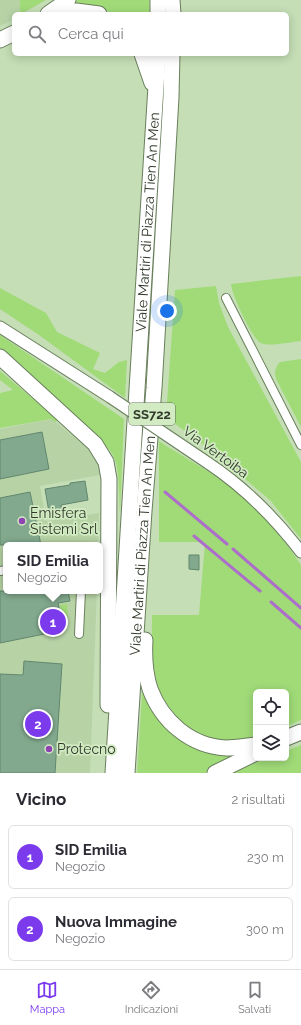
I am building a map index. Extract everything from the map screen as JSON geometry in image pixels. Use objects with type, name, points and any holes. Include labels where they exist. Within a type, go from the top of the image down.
[{"type":"highway","points":[[51,12],[68,0]]},
{"type":"highway","points":[[158,0],[158,12]]},
{"type":"highway","points":[[172,0],[173,12]]},
{"type":"highway","points":[[71,12],[84,12]]},
{"type":"highway","points":[[0,40],[12,34]]},
{"type":"highway","name":"SS722","points":[[143,56],[156,94]]},
{"type":"highway","name":"Viale Martiri di Piazza Tien An Men","points":[[112,773],[158,56]]},
{"type":"highway","name":"Viale Martiri di Piazza Tien An Men","points":[[127,773],[154,380],[171,97],[172,56]]},
{"type":"highway","points":[[0,357],[95,444],[106,462],[109,479],[107,732],[112,773]]},
{"type":"highway","name":"SS722","points":[[144,511],[149,554],[144,656],[150,688],[167,719],[190,738],[225,748],[253,745]]},
{"type":"highway","points":[[289,737],[301,732]]},
{"type":"highway","points":[[215,773],[253,754]]},
{"type":"main road","name":"Via Vertoiba","points":[[0,327],[110,397],[208,463],[260,505],[301,552]]},
{"type":"street","points":[[226,298],[301,445]]},
{"type":"street","points":[[79,634],[81,594]]},
{"type":"shaded area","points":[[0,0],[46,0],[25,12],[12,12],[12,20],[0,26]]},
{"type":"shaded area","points":[[52,419],[90,450],[99,465],[100,475],[40,486],[46,521],[99,513],[98,542],[3,542],[3,594],[97,594],[90,773],[0,773],[0,429]]},
{"type":"green space","points":[[20,0],[46,0],[24,12],[20,12]]},
{"type":"green space","points":[[78,0],[149,0],[150,12],[110,12],[88,6],[69,6]]},
{"type":"green space","points":[[301,276],[301,341],[275,344],[261,343],[253,334],[243,316],[231,284]]},
{"type":"green space","points":[[216,286],[219,303],[228,327],[301,462],[301,539],[270,500],[210,450],[166,417],[175,290]]},
{"type":"green space","points":[[0,288],[46,313],[57,332],[100,353],[93,369],[105,373],[119,362],[127,360],[125,398],[39,335],[0,309]]},
{"type":"green space","points":[[0,335],[124,419],[120,514],[117,469],[111,452],[103,442],[0,351]]},
{"type":"green space","points":[[301,359],[301,427],[277,381],[275,373],[280,362]]},
{"type":"green space","points":[[0,371],[58,420],[55,422],[51,419],[0,428],[0,393],[13,390],[0,380]]},
{"type":"green space","points":[[159,441],[224,482],[246,500],[266,520],[301,565],[301,720],[289,726],[289,689],[253,689],[253,739],[234,742],[213,740],[195,732],[178,718],[165,700],[157,682],[153,657],[152,615],[199,615],[205,542],[159,542]]},
{"type":"green space","points":[[67,604],[68,617],[64,618],[60,605]]},
{"type":"green space","points":[[143,678],[172,733],[253,750],[231,759],[205,773],[137,773]]},
{"type":"green space","points":[[301,745],[301,773],[232,773],[260,761],[289,761],[289,750]]},
{"type":"building","points":[[42,432],[49,469],[0,479],[0,440]]},
{"type":"building","points":[[85,481],[88,500],[61,505],[62,510],[49,512],[45,489]]},
{"type":"building","points":[[30,492],[40,542],[3,542],[3,545],[0,545],[0,498]]},
{"type":"building","points":[[189,555],[199,555],[199,570],[189,569]]},
{"type":"building","points":[[0,591],[3,591],[3,594],[69,594],[70,601],[58,603],[64,630],[0,643]]},
{"type":"building","points":[[24,661],[62,664],[55,773],[0,773],[0,674],[23,675]]},
{"type":"waterway","points":[[165,492],[227,544]]},
{"type":"waterway","points":[[194,536],[260,591]]},
{"type":"waterway","points":[[233,549],[301,608]]},
{"type":"waterway","points":[[271,602],[301,628]]},
{"type":"place","name":"Emisfera Sistemi Srl","points":[[22,521]]},
{"type":"place","name":"SID Emilia","points":[[53,622]]},
{"type":"place","name":"Nuova Immagine","points":[[38,724]]},
{"type":"place","name":"Protecno","points":[[49,749]]}]
